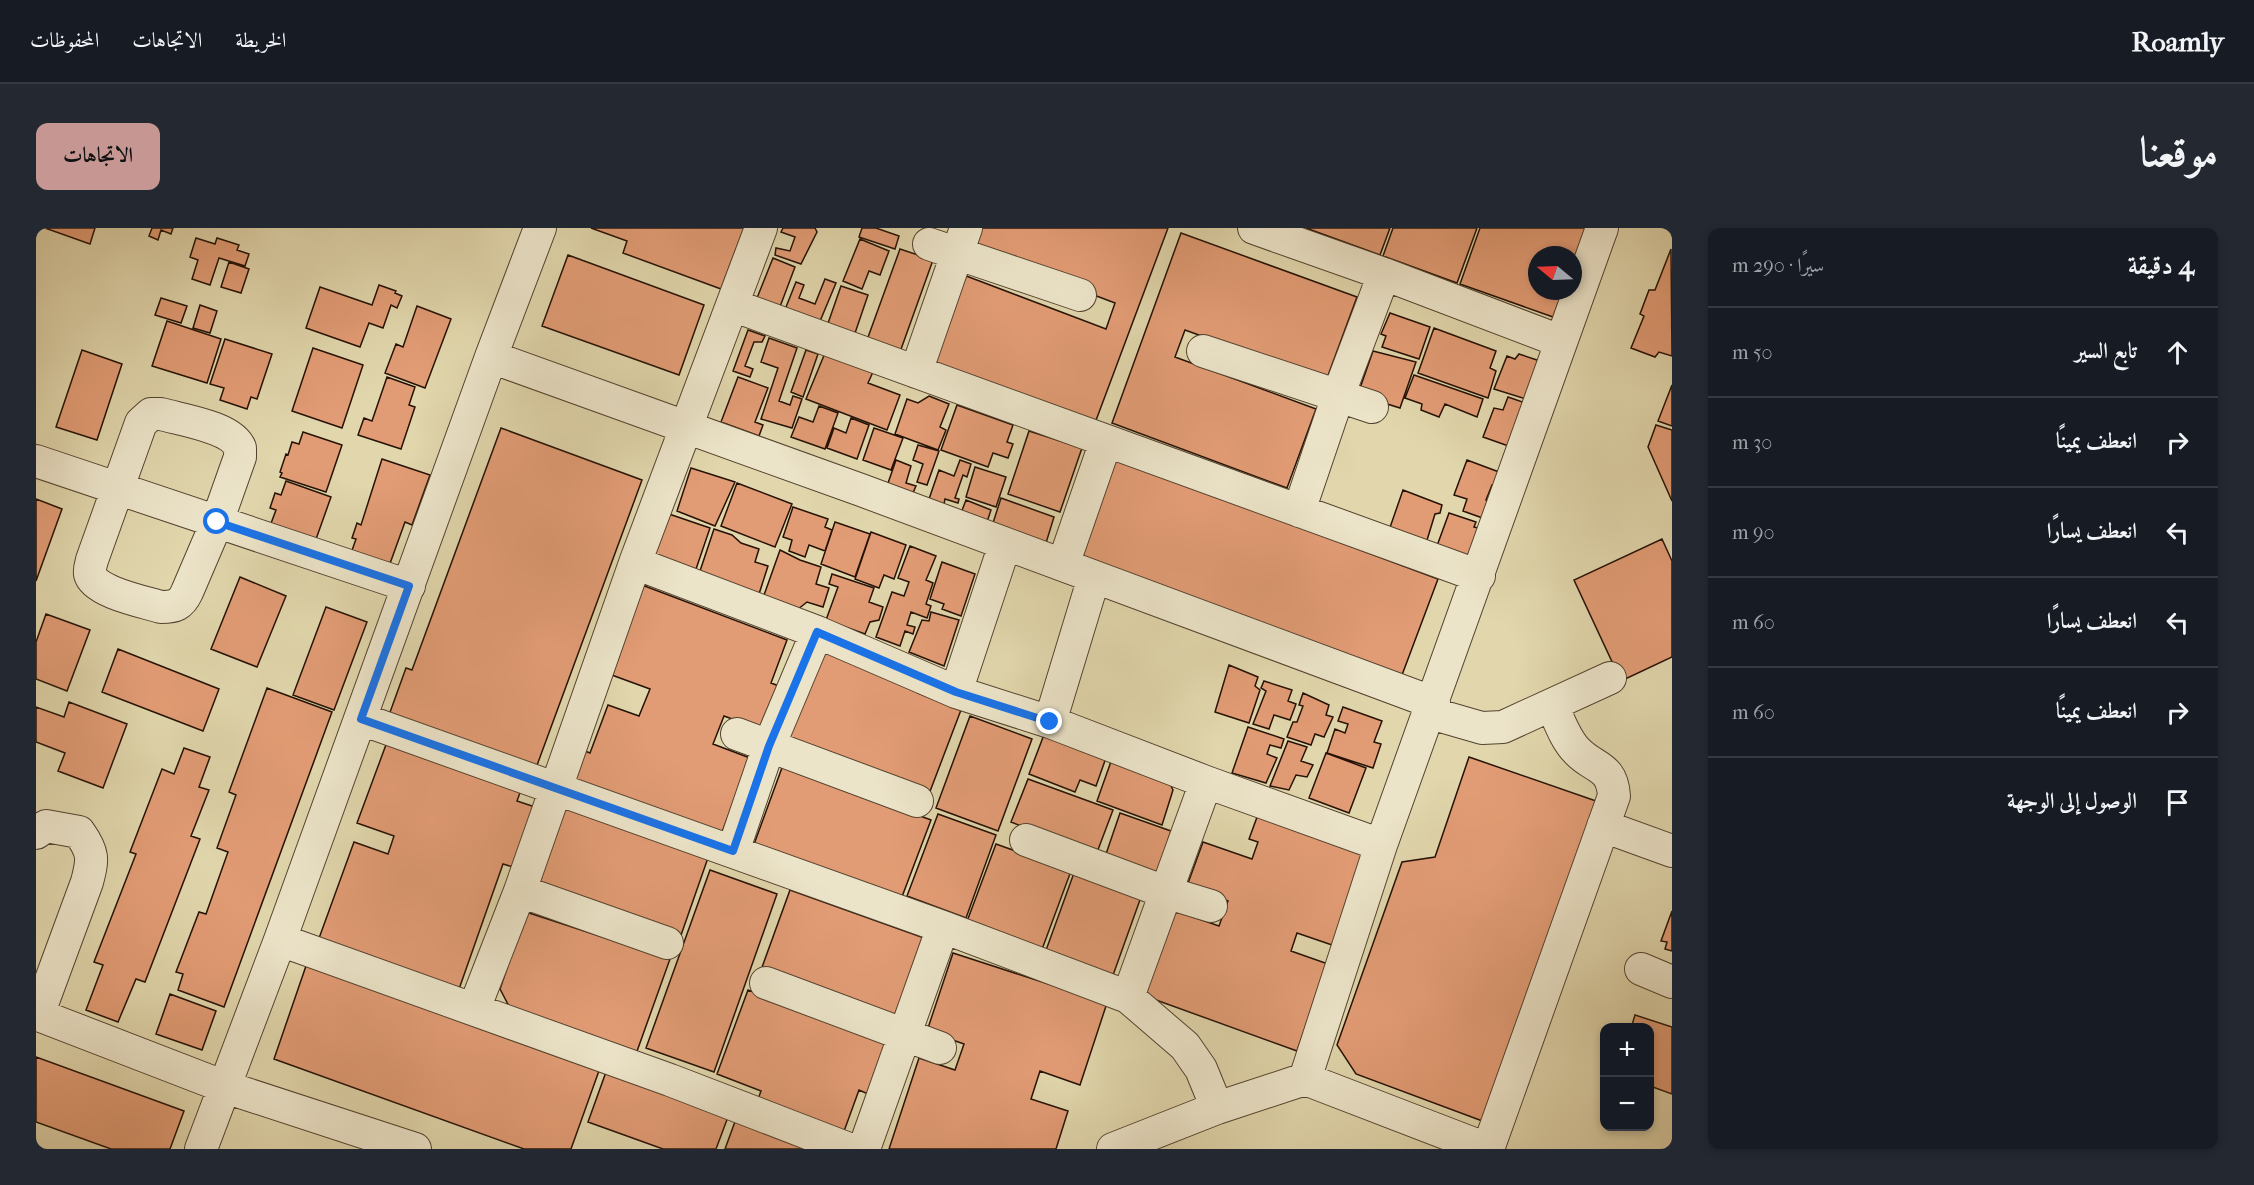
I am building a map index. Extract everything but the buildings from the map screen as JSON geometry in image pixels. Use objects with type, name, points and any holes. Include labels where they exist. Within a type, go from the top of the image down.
[{"type":"street","points":[[201,1149],[280,940],[540,228]]},
{"type":"street","points":[[474,1009],[520,891],[635,562],[761,228]]},
{"type":"street","points":[[1254,228],[1384,274],[1560,341]]},
{"type":"street","points":[[1305,1079],[1381,845],[1432,708],[1560,341],[1602,228]]},
{"type":"street","points":[[916,372],[950,242],[1080,295]]},
{"type":"street","points":[[1299,511],[1338,396],[1384,274]]},
{"type":"street","points":[[732,305],[1479,576]]},
{"type":"street","points":[[1203,351],[1372,406]]},
{"type":"street","points":[[491,357],[1063,565],[1482,728],[1493,729],[1511,725],[1610,678]]},
{"type":"street","points":[[151,414],[161,414],[219,430],[231,435],[240,448],[240,457],[217,522],[187,592],[177,606],[161,607],[104,589],[93,581],[90,573],[92,560],[118,488],[141,423],[151,414]]},
{"type":"street","points":[[1063,565],[1106,441]]},
{"type":"street","points":[[36,460],[409,586]]},
{"type":"street","points":[[956,692],[1005,544]]},
{"type":"street","points":[[635,562],[817,632],[956,692],[1050,722],[1206,782],[1381,845]]},
{"type":"street","points":[[1050,722],[1094,577]]},
{"type":"street","points":[[733,851],[769,746],[817,632]]},
{"type":"street","points":[[1113,1149],[1217,1108],[1305,1079],[1487,1149],[1614,796],[1613,785],[1608,774],[1577,752],[1568,740],[1552,705]]},
{"type":"street","points":[[361,719],[943,927],[1128,997],[1185,1046],[1201,1069],[1217,1108]]},
{"type":"street","points":[[737,734],[917,801]]},
{"type":"street","points":[[1128,997],[1206,782]]},
{"type":"street","points":[[36,833],[46,826],[79,832],[90,848],[92,861],[87,882],[37,1014],[225,1087],[415,1149]]},
{"type":"street","points":[[1603,826],[1672,851]]},
{"type":"street","points":[[1026,840],[1165,892],[1210,906]]},
{"type":"street","points":[[520,891],[666,943]]},
{"type":"street","points":[[864,1149],[943,927]]},
{"type":"street","points":[[280,940],[670,1080],[849,1149]]},
{"type":"street","points":[[1641,969],[1672,982]]},
{"type":"street","points":[[766,983],[940,1048]]},
{"type":"route","points":[[217,522],[409,586],[361,719],[733,851],[769,746],[817,632],[956,692],[1050,722]]}]
